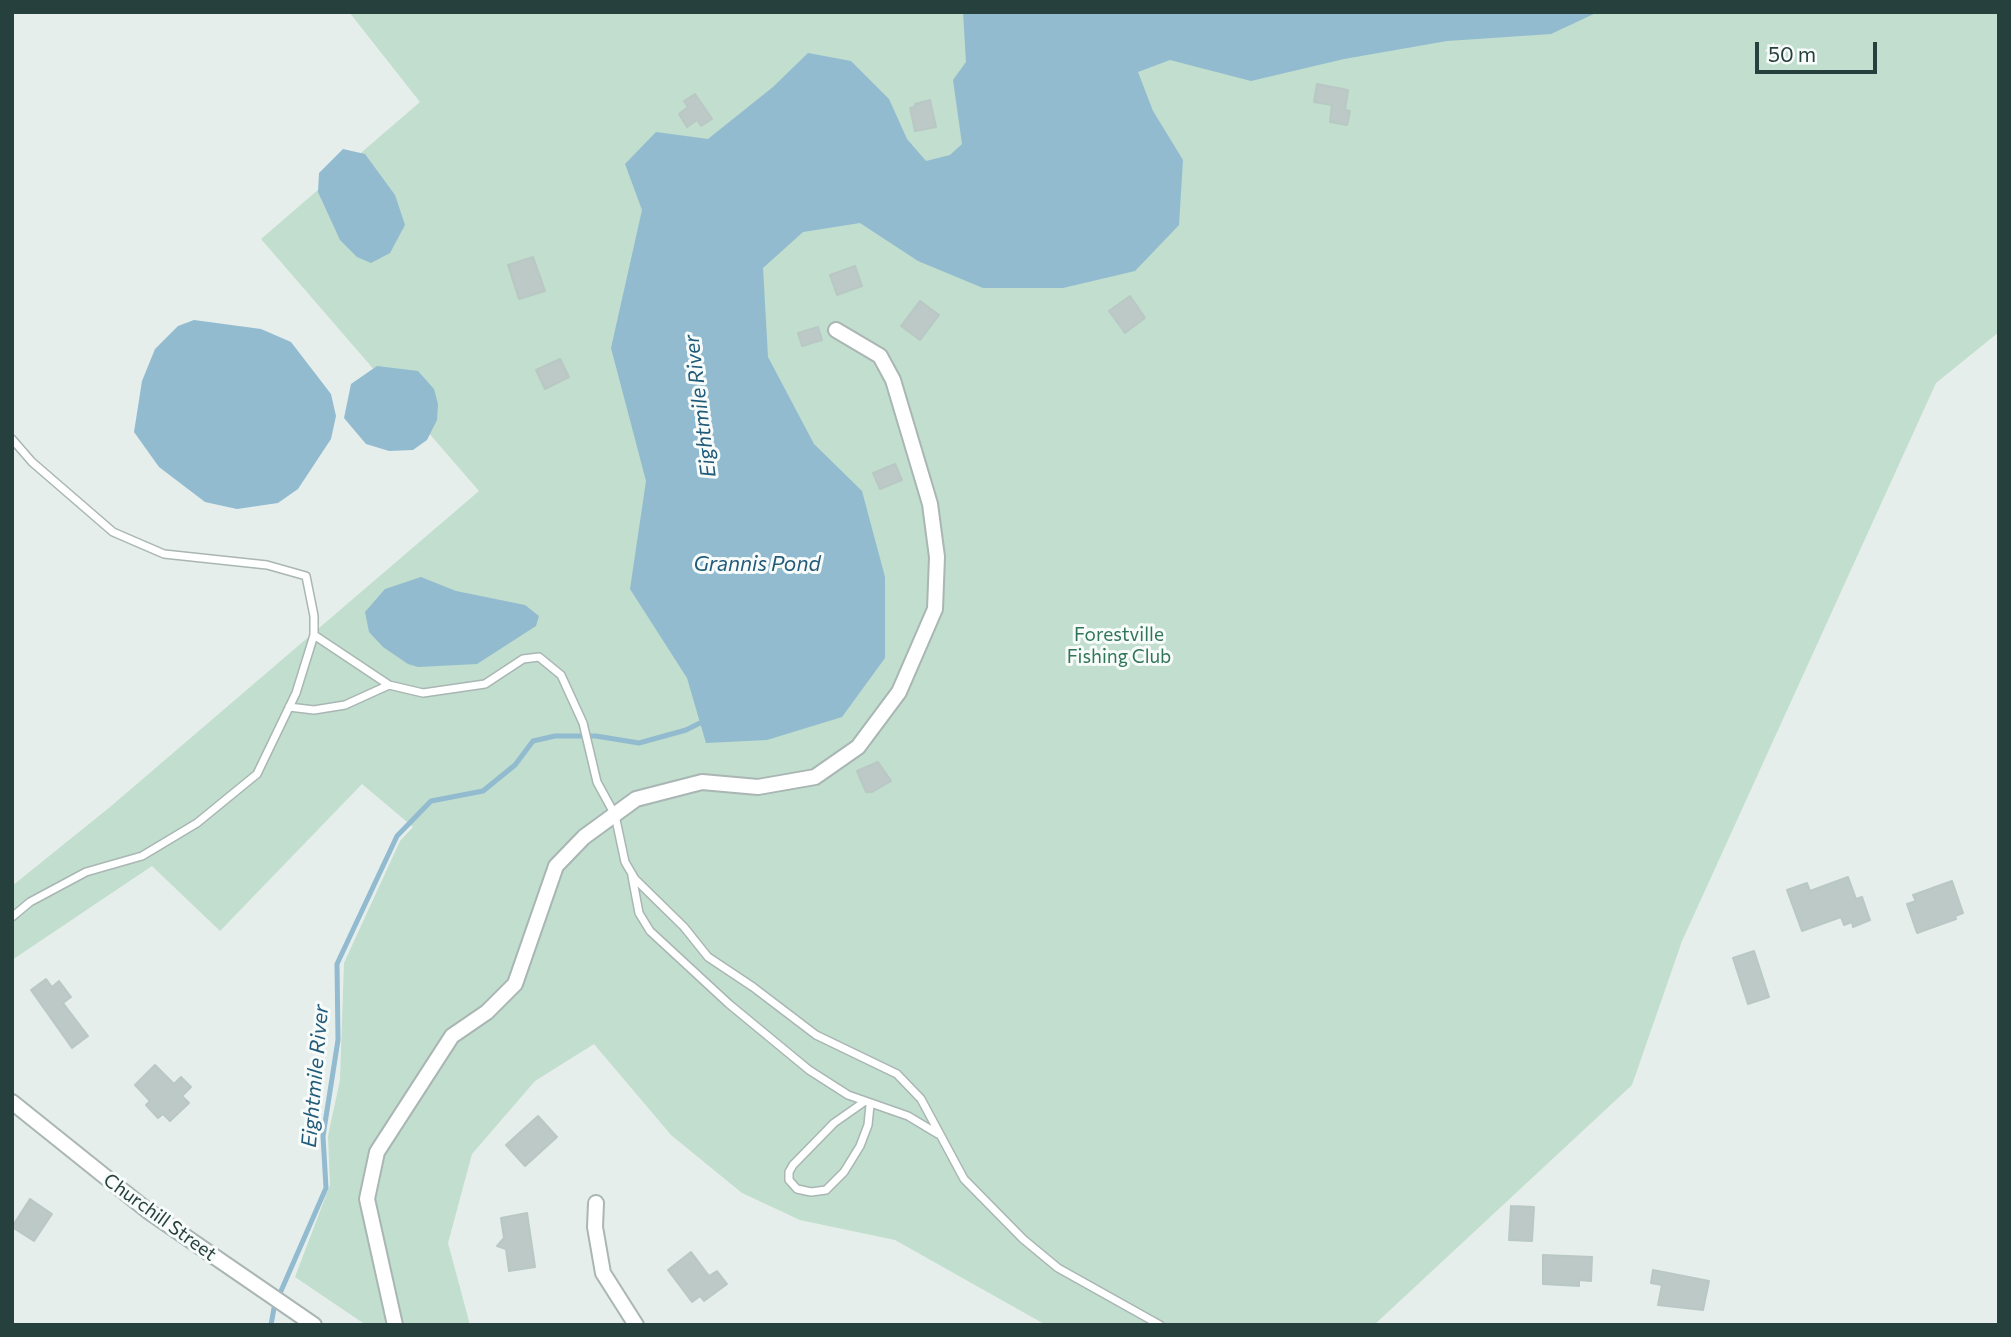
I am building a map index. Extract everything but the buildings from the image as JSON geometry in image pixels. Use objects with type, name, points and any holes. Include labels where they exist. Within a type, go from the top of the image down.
[{"type":"street","points":[[395,1325],[367,1199],[377,1152],[452,1036],[487,1012],[515,984],[556,866],[584,837],[636,799],[702,782],[758,787],[815,777],[858,747],[899,692],[935,609],[937,556],[930,504],[893,380],[880,356],[836,330]]},
{"type":"street","name":"Churchill Street","points":[[12,1102],[148,1211],[314,1325]]},
{"type":"street","points":[[596,1203],[594,1227],[603,1273],[636,1325]]},
{"type":"lane","points":[[12,439],[32,462],[113,532],[164,554],[267,565],[306,576],[314,616],[314,635],[289,707],[257,774],[197,823],[142,856],[86,872],[30,902],[12,917]]},
{"type":"lane","points":[[314,635],[389,685],[423,693],[485,684],[523,659],[539,657],[561,675],[583,723],[592,749],[597,782],[615,815],[625,862],[708,957],[816,1035],[897,1074],[921,1099],[964,1179],[1023,1239],[1058,1268],[1160,1325]]},
{"type":"lane","points":[[289,707],[314,710],[345,705],[389,685]]},
{"type":"lane","points":[[631,872],[639,913],[650,931],[729,1004],[809,1070],[867,1103],[908,1116],[938,1134]]},
{"type":"lane","points":[[867,1103],[868,1125],[860,1146],[844,1172],[826,1190],[811,1192],[797,1189],[789,1180],[789,1172],[803,1152],[835,1123],[867,1103]]},
{"type":"green space","name":"Forestville Fishing Club","points":[[349,12],[1999,12],[1999,332],[1936,383],[1682,941],[1632,1085],[1374,1325],[1046,1325],[895,1240],[800,1220],[742,1193],[671,1135],[594,1044],[535,1081],[472,1154],[448,1243],[470,1325],[366,1325],[295,1277],[330,1185],[328,1136],[340,1080],[344,963],[400,841],[413,827],[362,784],[220,931],[152,866],[12,960],[12,886],[110,807],[479,491],[261,239],[420,102]]},
{"type":"water","name":"Grannis Pond","points":[[963,12],[1598,12],[1551,34],[1447,41],[1344,59],[1251,81],[1170,60],[1138,72],[1153,111],[1183,160],[1179,225],[1135,271],[1063,288],[983,288],[918,261],[860,223],[803,232],[763,268],[768,357],[814,444],[862,491],[885,577],[885,658],[842,717],[767,740],[706,743],[687,678],[630,589],[646,481],[611,348],[642,210],[625,164],[656,132],[708,139],[773,87],[808,53],[851,61],[889,99],[907,139],[926,161],[950,155],[962,144],[953,80],[966,62]]},
{"type":"water","points":[[343,149],[365,154],[395,195],[405,225],[390,253],[371,263],[357,257],[340,240],[318,192],[319,173]]},
{"type":"water","points":[[194,320],[261,329],[291,342],[331,394],[336,416],[331,439],[298,489],[278,503],[237,509],[205,502],[159,467],[134,432],[142,381],[155,349],[178,326]]},
{"type":"water","points":[[377,366],[418,371],[434,389],[438,404],[437,420],[427,440],[413,450],[389,451],[366,444],[344,418],[351,384]]},
{"type":"water","points":[[421,577],[456,591],[525,605],[539,616],[536,626],[477,664],[418,667],[408,664],[383,647],[369,632],[365,612],[385,589]]},
{"type":"waterway","name":"Eightmile River","points":[[281,1291],[326,1188],[323,1136],[338,1040],[337,964],[397,836],[431,801],[483,791],[515,765],[533,741],[555,736],[596,736],[639,743],[686,730],[706,720]]},
{"type":"waterway","name":"Eightmile River","points":[[271,1325],[274,1308]]}]
